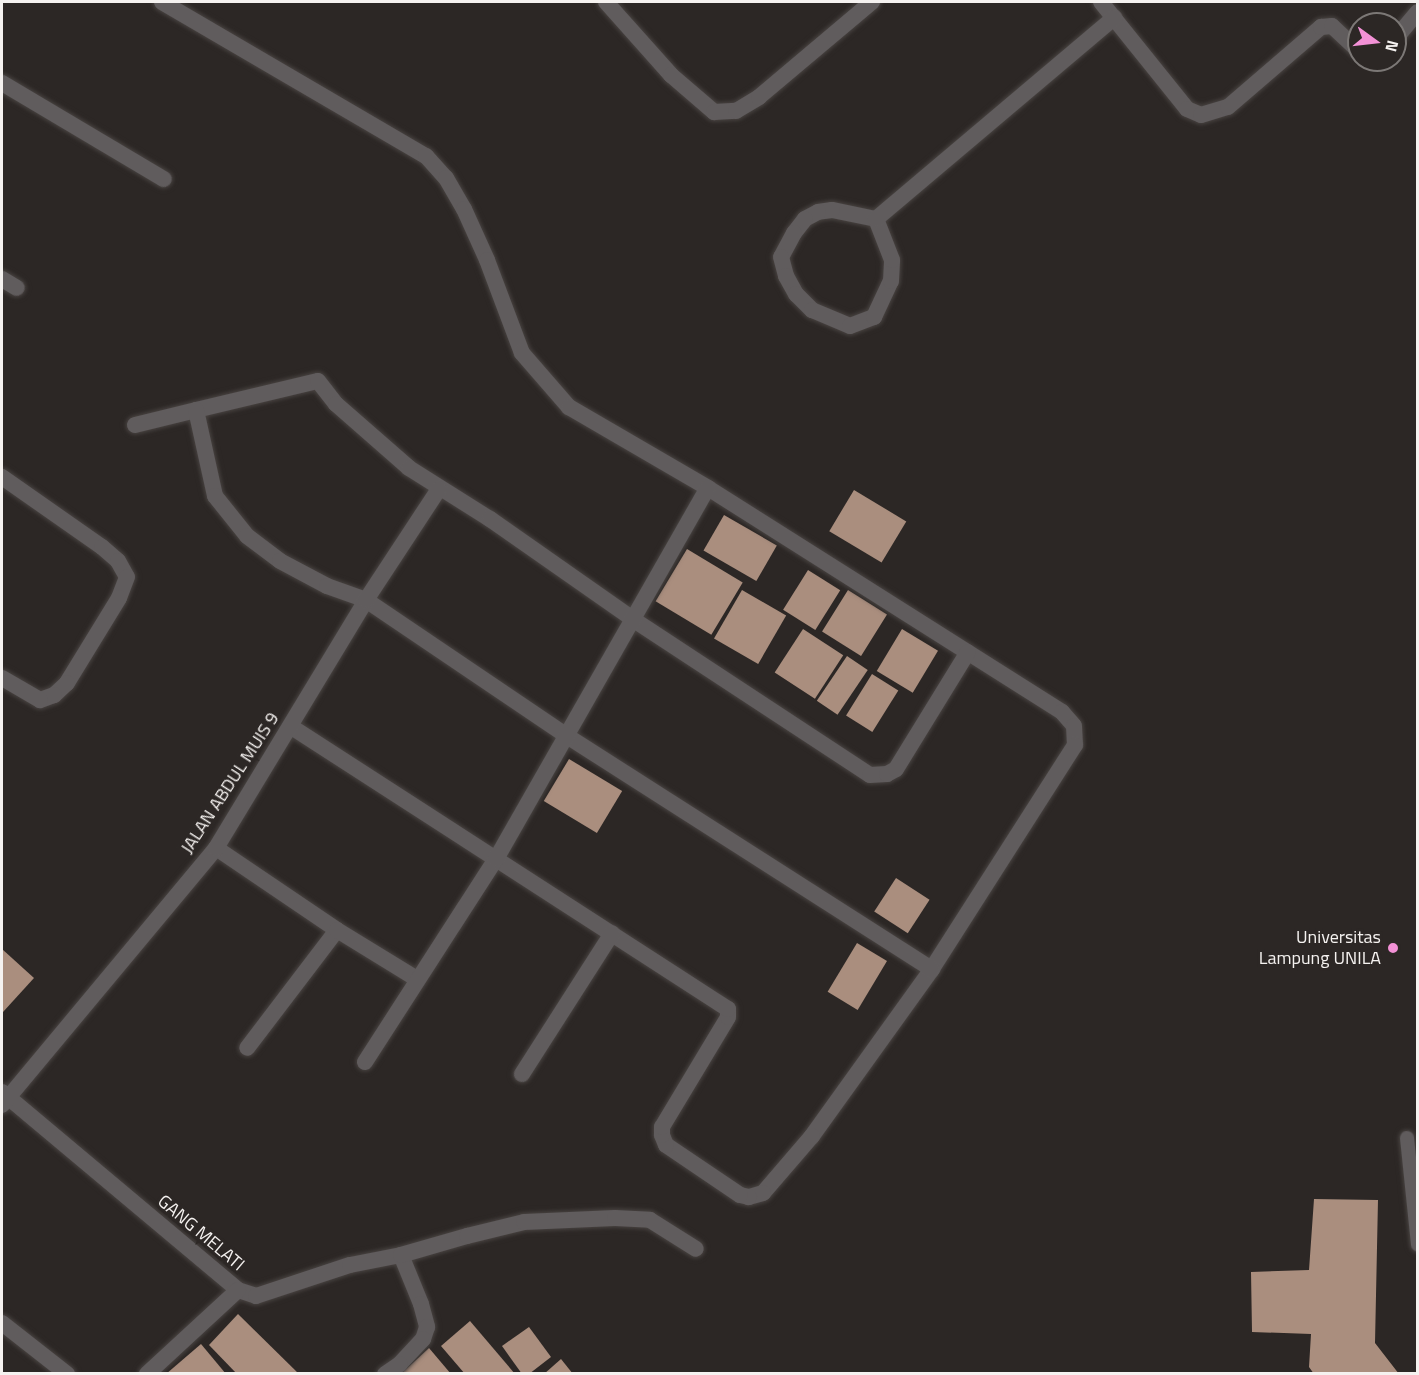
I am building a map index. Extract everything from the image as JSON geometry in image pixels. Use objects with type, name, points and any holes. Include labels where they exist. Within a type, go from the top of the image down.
[{"type":"street","points":[[162,2],[426,156],[446,178],[464,209],[487,260],[522,353],[529,364],[569,407],[708,488],[1062,712],[1074,726],[1075,745],[932,969],[812,1136],[763,1193],[749,1197],[740,1195],[666,1146],[662,1135],[662,1127],[728,1017],[728,1009],[290,726]]},
{"type":"street","points":[[606,2],[671,75],[714,112],[736,111],[759,97],[872,2]]},
{"type":"street","points":[[1101,2],[1187,109],[1201,115],[1228,107],[1321,27],[1332,26],[1347,40]]},
{"type":"street","points":[[1407,25],[1418,12]]},
{"type":"street","points":[[876,219],[1114,18]]},
{"type":"street","points":[[2,83],[164,179]]},
{"type":"street","points":[[832,210],[876,219],[892,260],[891,281],[874,317],[850,326],[812,309],[796,294],[786,276],[781,257],[794,233],[805,219],[818,212],[832,210]]},
{"type":"street","points":[[2,279],[17,288]]},
{"type":"street","points":[[135,425],[318,381],[336,404],[409,468],[490,519],[634,620],[870,775],[879,776],[896,769],[968,652]]},
{"type":"street","points":[[196,410],[215,496],[247,536],[289,566],[327,586],[366,600],[567,736],[932,969]]},
{"type":"street","points":[[2,477],[102,547],[118,561],[127,577],[119,598],[73,673],[54,695],[40,700],[2,678]]},
{"type":"street","points":[[365,1062],[496,859],[708,488]]},
{"type":"street","name":"JALAN ABDUL MUIS 9","points":[[3,1098],[216,848],[366,600],[439,489]]},
{"type":"street","points":[[216,848],[337,930],[417,979]]},
{"type":"street","points":[[247,1048],[337,930]]},
{"type":"street","points":[[522,1074],[612,933]]},
{"type":"street","name":"GANG MELATI","points":[[3,1098],[238,1290],[256,1296],[350,1265],[401,1255],[524,1222],[615,1218],[650,1220],[696,1249]]},
{"type":"street","points":[[385,1374],[400,1364],[423,1339],[427,1327],[421,1304],[401,1255]]},
{"type":"street","points":[[147,1374],[238,1290]]},
{"type":"street","points":[[2,1323],[67,1374]]},
{"type":"lane","points":[[1407,1138],[1418,1244]]},
{"type":"building","points":[[854,490],[906,521],[882,563],[829,531]]},
{"type":"building","points":[[724,515],[777,546],[756,581],[704,551]]},
{"type":"building","points":[[687,549],[743,582],[711,635],[656,601]]},
{"type":"building","points":[[808,570],[840,590],[815,630],[783,610]]},
{"type":"building","points":[[742,590],[786,616],[758,664],[714,638]]},
{"type":"building","points":[[848,590],[887,614],[861,656],[822,632]]},
{"type":"building","points":[[803,629],[843,655],[815,699],[775,673]]},
{"type":"building","points":[[902,629],[938,651],[913,693],[877,671]]},
{"type":"building","points":[[847,656],[868,670],[838,715],[817,701]]},
{"type":"building","points":[[872,674],[898,690],[872,732],[846,716]]},
{"type":"building","points":[[569,759],[622,791],[597,833],[544,801]]},
{"type":"building","points":[[896,878],[930,900],[908,933],[874,912]]},
{"type":"building","points":[[857,943],[887,961],[858,1010],[828,992]]},
{"type":"building","points":[[2,949],[34,978],[3,1012],[2,1010]]},
{"type":"building","points":[[1314,1199],[1378,1200],[1375,1343],[1399,1374],[1314,1374],[1309,1367],[1311,1334],[1252,1332],[1251,1272],[1309,1270]]},
{"type":"building","points":[[238,1314],[299,1374],[237,1374],[209,1345]]},
{"type":"building","points":[[470,1321],[515,1374],[465,1374],[441,1346]]},
{"type":"building","points":[[529,1327],[551,1357],[529,1374],[522,1374],[502,1346]]},
{"type":"building","points":[[201,1344],[226,1374],[166,1374]]},
{"type":"building","points":[[429,1348],[451,1374],[401,1374]]},
{"type":"building","points":[[561,1359],[573,1374],[544,1374]]},
{"type":"place","name":"Universitas Lampung UNILA","points":[[1393,948]]}]
